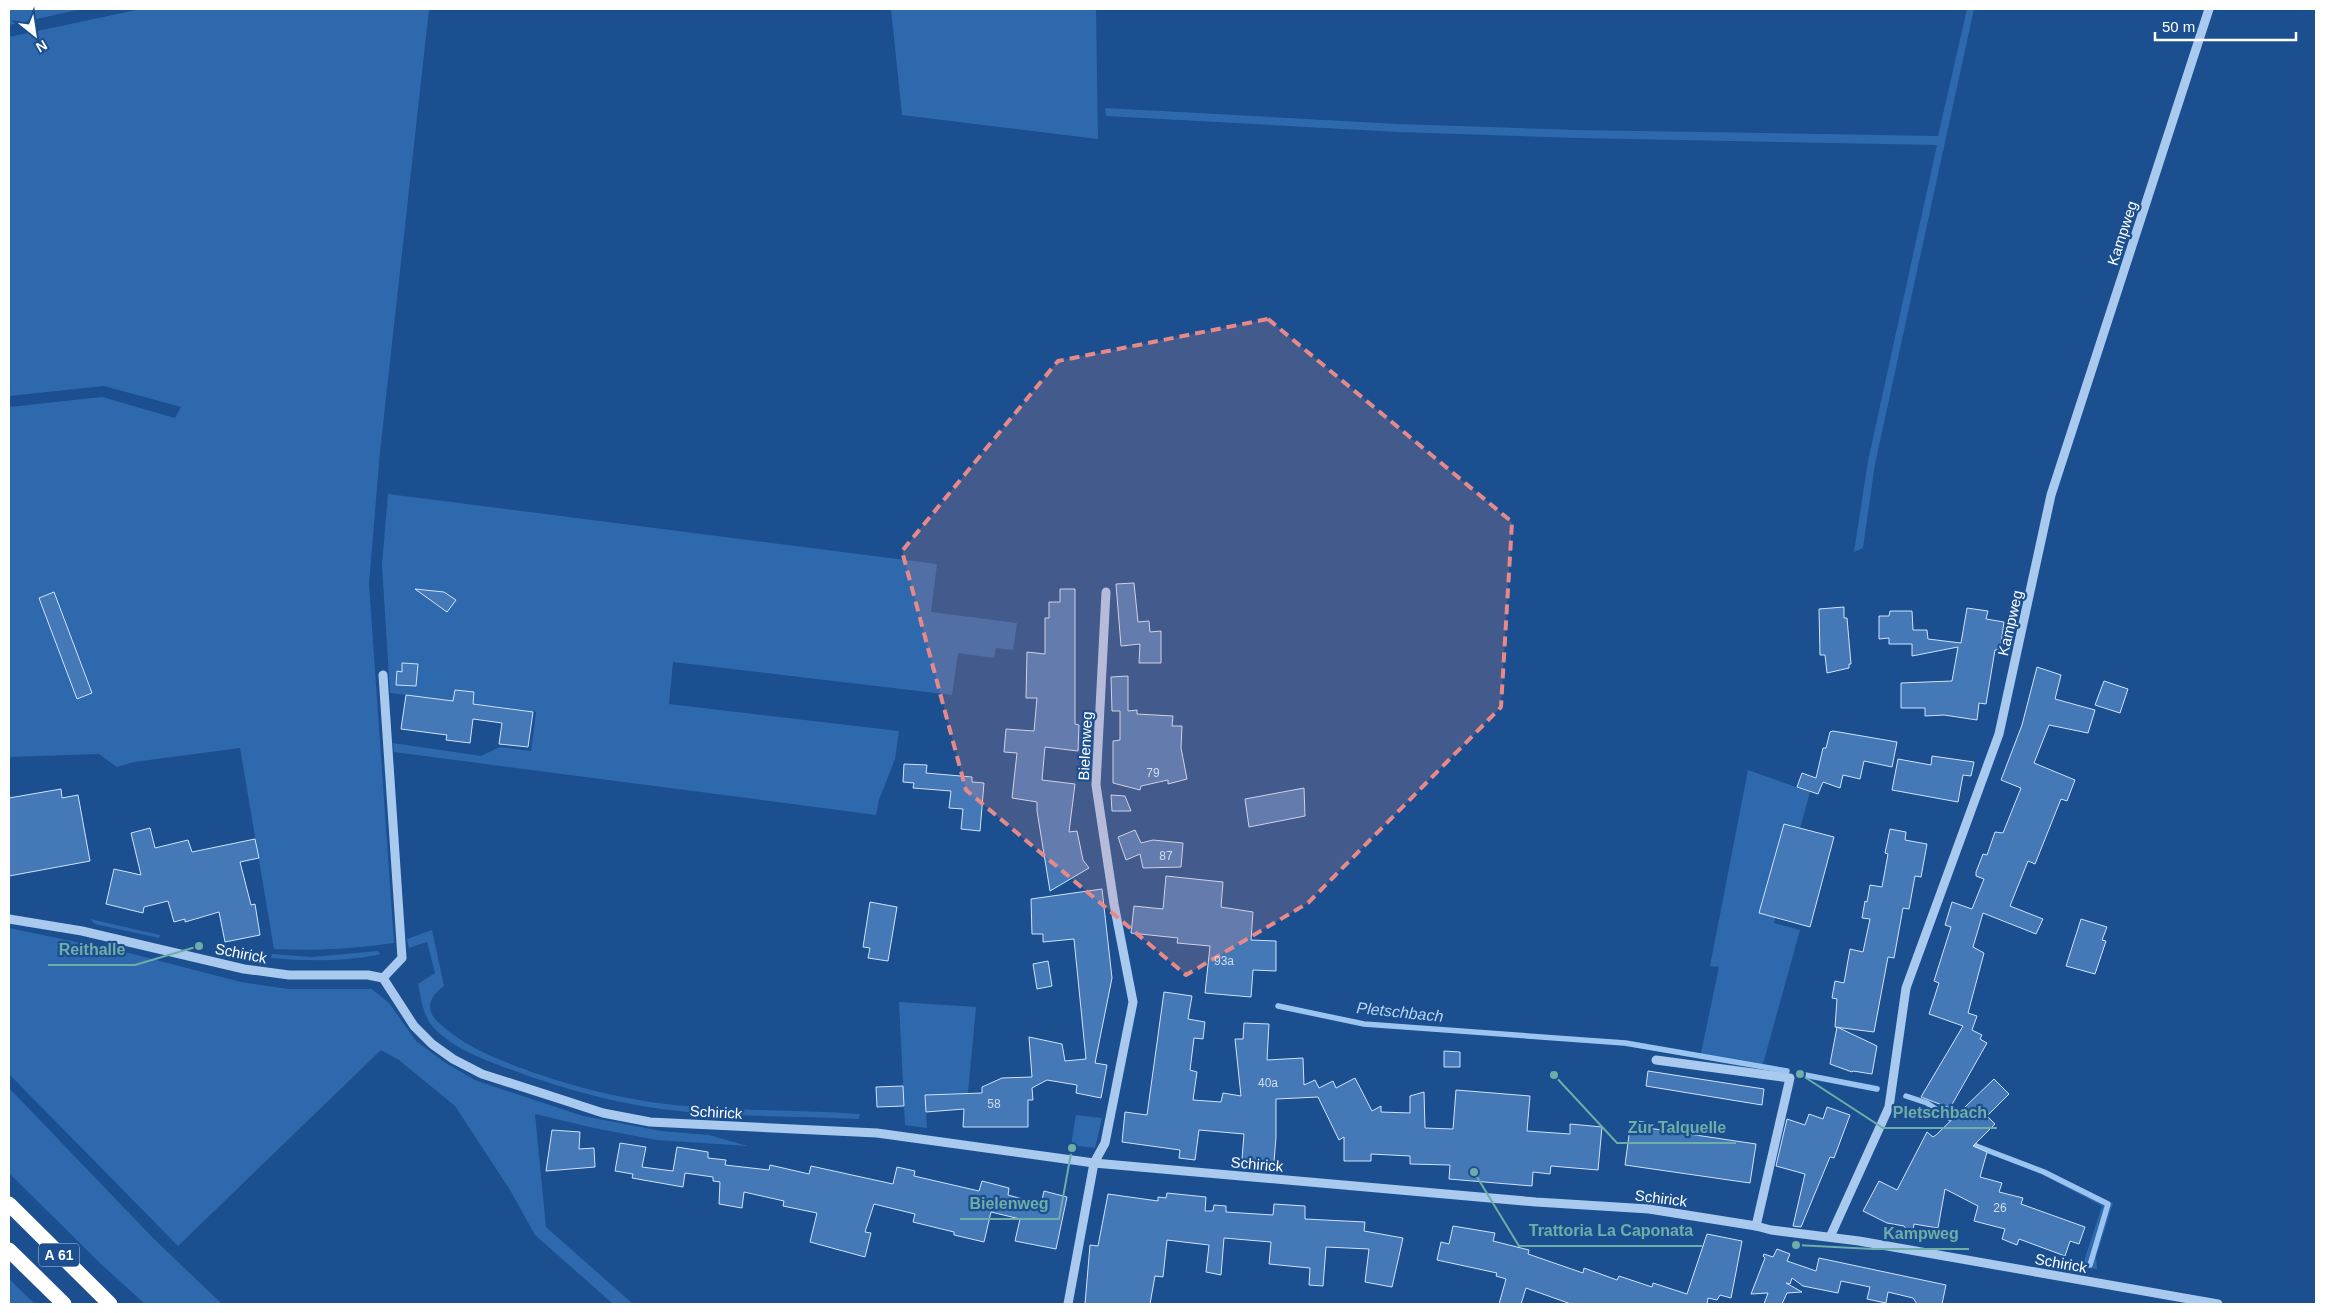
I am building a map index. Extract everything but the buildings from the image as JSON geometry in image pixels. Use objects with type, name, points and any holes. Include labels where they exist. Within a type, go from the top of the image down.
[{"type":"highway","name":"A 61","points":[[9,1204],[110,1304]]},
{"type":"highway","name":"A 61","points":[[9,1250],[64,1304]]},
{"type":"street","name":"Kampweg","points":[[1830,1237],[1889,1107],[1906,988],[2000,734],[2051,496],[2209,9]]},
{"type":"street","name":"Bielenweg","points":[[1094,1163],[1105,1144],[1133,1002],[1114,904],[1096,784],[1106,592]]},
{"type":"street","points":[[383,978],[402,958],[384,675]]},
{"type":"street","name":"Schirick","points":[[9,919],[82,931],[244,969],[289,975],[368,975],[383,978],[414,1026],[432,1044],[453,1059],[482,1074],[602,1113],[650,1122],[877,1133],[1094,1163],[1536,1202],[1649,1209],[1771,1230],[1830,1237],[2218,1304]]},
{"type":"street","points":[[1656,1060],[1790,1078],[1756,1226]]},
{"type":"street","points":[[1068,1304],[1094,1163]]},
{"type":"highlighted area","points":[[1268,319],[1512,522],[1501,707],[1308,903],[1186,975],[966,790],[902,551],[1058,361]]},
{"type":"shaded area","points":[[9,9],[82,9],[9,25]]},
{"type":"shaded area","points":[[141,9],[429,9],[380,452],[369,584],[394,943],[334,949],[274,949],[240,748],[134,762],[117,767],[99,754],[9,757],[9,407],[102,397],[175,418],[181,407],[104,386],[9,396],[9,37]]},
{"type":"shaded area","points":[[891,9],[1096,9],[1098,139],[902,115]]},
{"type":"shaded area","points":[[1967,9],[1974,9],[1875,464],[1863,548],[1854,552],[1868,461],[1937,145],[1578,138],[1398,132],[1106,116],[1105,108],[1398,124],[1577,130],[1938,136]]},
{"type":"shaded area","points":[[388,494],[937,564],[931,612],[1017,623],[1013,650],[996,648],[994,658],[958,653],[952,695],[673,662],[669,704],[899,731],[895,759],[879,800],[876,815],[394,752],[393,743],[481,756],[500,747],[531,751],[536,712],[390,693],[382,565]]},
{"type":"shaded area","points":[[1748,770],[1810,792],[1774,923],[1800,930],[1763,1064],[1789,1069],[1788,1073],[1625,1046],[1364,1026],[1276,1008],[1276,1003],[1364,1022],[1503,1034],[1626,1040],[1701,1053],[1719,967],[1710,966]]},
{"type":"shaded area","points":[[90,919],[160,935],[159,938],[95,924]]},
{"type":"shaded area","points":[[9,928],[129,953],[241,982],[288,989],[372,989],[389,1003],[416,1041],[447,1064],[477,1081],[583,1116],[661,1131],[709,1135],[748,1146],[656,1140],[535,1114],[546,1227],[633,1304],[613,1304],[535,1235],[510,1190],[455,1106],[399,1060],[381,1050],[178,1246],[9,1074]]},
{"type":"shaded area","points":[[432,930],[444,986],[432,998],[431,1012],[438,1022],[455,1036],[493,1057],[552,1079],[633,1099],[697,1107],[860,1114],[859,1119],[709,1114],[666,1110],[621,1102],[555,1085],[480,1058],[460,1048],[441,1035],[430,1023],[425,1012],[418,984],[435,973],[427,942],[409,948],[407,939]]},
{"type":"shaded area","points":[[378,951],[380,954],[377,955],[338,960],[271,958],[272,954],[312,957]]},
{"type":"shaded area","points":[[899,1002],[976,1007],[968,1093],[925,1095],[927,1128],[905,1125]]},
{"type":"shaded area","points":[[1799,1071],[1880,1086],[1878,1092],[1797,1077]]},
{"type":"shaded area","points":[[9,1088],[154,1239],[222,1304],[145,1304],[102,1265],[9,1173]]},
{"type":"shaded area","points":[[1904,1094],[1926,1100],[1954,1116],[1976,1143],[2045,1170],[2113,1203],[2096,1257],[2097,1269],[2082,1267],[2102,1206],[2043,1175],[1973,1147],[1952,1121],[1924,1104],[1903,1097]]},
{"type":"shaded area","points":[[1076,1115],[1102,1118],[1095,1148],[1071,1145]]},
{"type":"shaded area","points":[[9,1279],[35,1304],[9,1304]]},
{"type":"waterway","name":"Pletschbach","points":[[1278,1006],[1364,1024],[1625,1043],[1787,1071]]},
{"type":"waterway","name":"Pletschbach","points":[[1800,1074],[1877,1089]]},
{"type":"waterway","name":"Pletschbach","points":[[1906,1096],[1927,1103],[1958,1124]]},
{"type":"waterway","name":"Pletschbach","points":[[1970,1139],[1976,1146],[2044,1172],[2108,1204],[2090,1265]]},
{"type":"place","name":"Reithalle","points":[[199,946]]},
{"type":"place","name":"Pletschbach","points":[[1800,1074]]},
{"type":"place","name":"Zur Talquelle","points":[[1554,1075]]},
{"type":"place","name":"Bielenweg","points":[[1072,1148]]},
{"type":"place","name":"Trattoria La Caponata","points":[[1474,1172]]},
{"type":"place","name":"Kampweg","points":[[1796,1245]]}]
